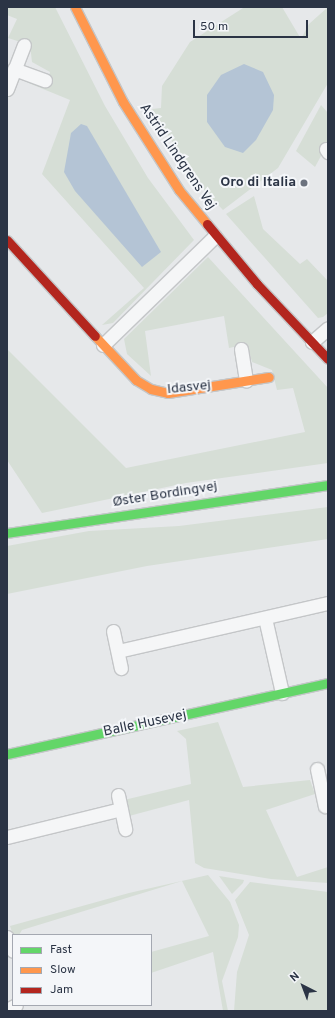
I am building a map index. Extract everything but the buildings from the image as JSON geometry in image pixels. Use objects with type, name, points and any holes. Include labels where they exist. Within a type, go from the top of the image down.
[{"type":"street","name":"Astrid Lindgrens Vej","points":[[75,7],[123,102],[179,190],[214,236],[328,359]]},
{"type":"street","points":[[7,89],[24,45]]},
{"type":"street","points":[[14,69],[45,80]]},
{"type":"street","points":[[103,345],[214,236]]},
{"type":"street","name":"Idasvej","points":[[7,240],[136,380],[151,389],[168,393],[269,377]]},
{"type":"street","points":[[312,342],[328,328]]},
{"type":"street","points":[[241,349],[246,381]]},
{"type":"street","name":"Øster Bordingvej","points":[[7,533],[328,485]]},
{"type":"street","points":[[118,652],[328,603]]},
{"type":"street","points":[[265,618],[282,693]]},
{"type":"street","points":[[113,631],[121,668]]},
{"type":"street","name":"Balle Husevej","points":[[7,754],[328,683]]},
{"type":"street","points":[[317,769],[325,786],[325,806]]},
{"type":"street","points":[[118,795],[125,829]]},
{"type":"street","points":[[7,837],[121,809]]},
{"type":"street","points":[[7,937],[12,949]]},
{"type":"shaded area","points":[[7,7],[55,7],[105,106],[148,178],[194,240],[113,323],[102,325],[144,288],[42,174],[70,100],[26,82],[46,86],[50,72],[32,62],[30,45],[8,38],[17,19],[7,15]]},
{"type":"shaded area","points":[[282,7],[301,39],[309,24],[328,7],[328,83],[278,168],[223,210],[200,186],[152,109],[161,108],[162,86],[190,42],[243,8]]},
{"type":"shaded area","points":[[321,105],[328,113],[328,143],[315,167],[296,151]]},
{"type":"shaded area","points":[[254,196],[263,229],[300,264],[307,259],[328,281],[328,313],[323,317],[318,318],[226,214]]},
{"type":"shaded area","points":[[208,257],[328,388],[328,463],[186,483],[42,513],[7,460],[7,349],[126,468],[305,432],[293,388],[277,390],[272,370],[252,362],[247,344],[229,348],[224,316],[145,331],[151,376],[127,354],[124,339]]},
{"type":"shaded area","points":[[328,507],[328,539],[147,566],[7,594],[7,546],[89,531],[179,526]]},
{"type":"shaded area","points":[[218,722],[243,787],[310,780],[315,794],[266,810],[297,877],[328,867],[328,883],[271,879],[204,868],[195,863],[189,800],[129,816],[124,800],[191,784],[186,739],[177,731]]},
{"type":"shaded area","points":[[208,875],[230,902],[239,925],[238,937],[222,981],[228,1011],[223,1011],[213,952],[152,973],[152,952],[209,936],[182,881],[22,930],[20,934],[13,934],[10,926],[129,893]]},
{"type":"shaded area","points":[[219,876],[244,880],[232,894]]},
{"type":"shaded area","points":[[250,882],[328,892],[328,1011],[234,1011],[237,972],[249,935],[235,900]]},
{"type":"water","points":[[244,64],[263,72],[274,95],[273,110],[256,140],[243,153],[225,147],[207,122],[207,95],[221,75]]},
{"type":"water","points":[[81,124],[87,126],[161,252],[142,267],[75,191],[64,172],[71,133]]},
{"type":"traffic: fast","points":[[7,533],[328,485]]},
{"type":"traffic: fast","points":[[7,754],[328,683]]},
{"type":"traffic: slow","points":[[75,7],[123,102],[179,190],[207,224]]},
{"type":"traffic: slow","points":[[95,336],[136,380],[151,389],[168,393],[269,377]]},
{"type":"traffic: jam","points":[[207,224],[257,284],[328,359]]},
{"type":"traffic: jam","points":[[7,240],[95,336]]},
{"type":"place","name":"Oro di Italia","points":[[304,183]]}]
